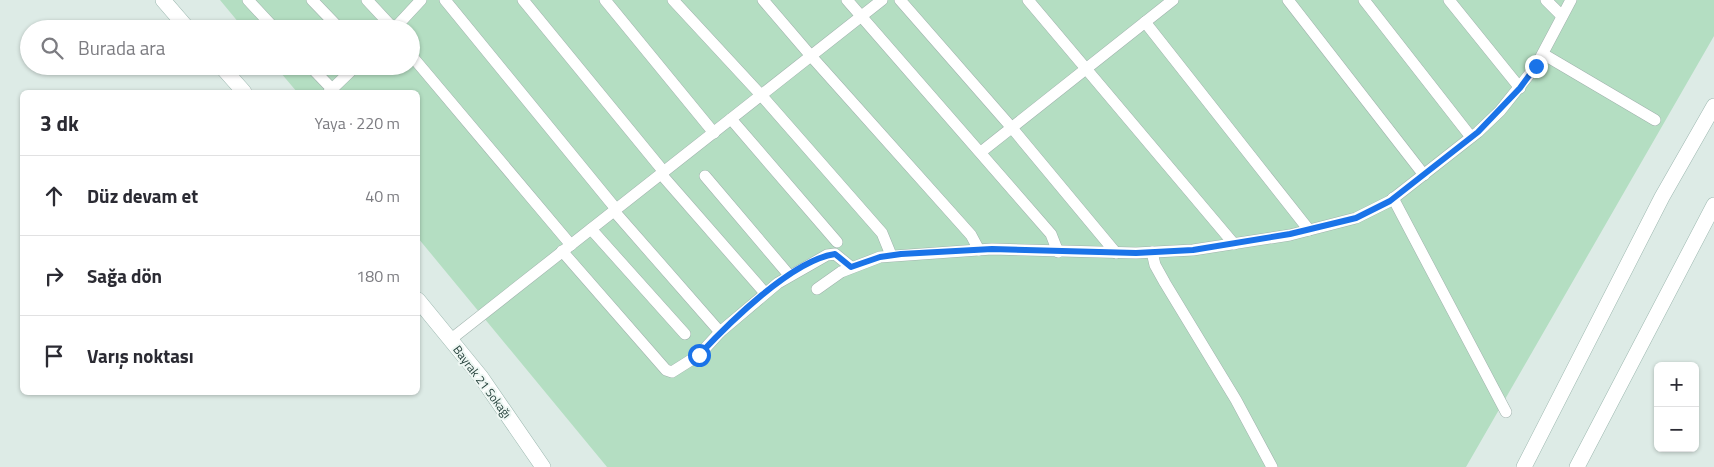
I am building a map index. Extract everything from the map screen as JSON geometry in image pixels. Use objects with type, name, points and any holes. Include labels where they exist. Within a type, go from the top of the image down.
[{"type":"main road","points":[[163,0],[180,20]]},
{"type":"main road","points":[[229,75],[242,90]]},
{"type":"main road","points":[[1524,467],[1662,197],[1714,106]]},
{"type":"main road","points":[[1577,467],[1714,205]]},
{"type":"main road","name":"Bayrak 21 Sokağı","points":[[420,302],[480,377],[543,467]]},
{"type":"lane","points":[[248,0],[267,20]]},
{"type":"lane","points":[[312,0],[331,20]]},
{"type":"lane","points":[[367,0],[386,20]]},
{"type":"lane","points":[[402,20],[421,0]]},
{"type":"lane","points":[[445,0],[615,210],[720,332]]},
{"type":"lane","points":[[523,0],[662,173],[765,293]]},
{"type":"lane","points":[[605,0],[714,133]]},
{"type":"lane","points":[[673,0],[761,95],[882,233],[891,255]]},
{"type":"lane","points":[[763,0],[971,235],[979,250]]},
{"type":"lane","points":[[848,0],[1051,234],[1058,252]]},
{"type":"lane","points":[[450,340],[882,0]]},
{"type":"lane","points":[[900,0],[1012,128],[1116,253]]},
{"type":"lane","points":[[1028,0],[1234,244]]},
{"type":"lane","points":[[981,152],[1145,22],[1161,4],[1173,0]]},
{"type":"lane","points":[[1288,0],[1424,175]]},
{"type":"lane","points":[[1364,0],[1471,138]]},
{"type":"lane","points":[[1449,0],[1520,88]]},
{"type":"lane","points":[[1546,0],[1562,16]]},
{"type":"lane","points":[[817,289],[851,267],[891,255],[979,250],[1152,252],[1234,244],[1309,230],[1356,218],[1393,198],[1424,175],[1471,138],[1500,111],[1520,88],[1543,54],[1571,0]]},
{"type":"lane","points":[[1145,22],[1309,230]]},
{"type":"lane","points":[[1543,54],[1655,120]]},
{"type":"lane","points":[[420,66],[666,370],[672,372],[699,355],[720,332],[765,293],[790,275],[826,256],[835,254],[851,267]]},
{"type":"lane","points":[[317,75],[329,90]]},
{"type":"lane","points":[[331,90],[347,75]]},
{"type":"lane","points":[[731,119],[837,242]]},
{"type":"lane","points":[[704,176],[790,275]]},
{"type":"lane","points":[[1393,198],[1506,412]]},
{"type":"lane","points":[[591,229],[685,334]]},
{"type":"lane","points":[[1152,252],[1155,265],[1164,284],[1236,400],[1272,467]]},
{"type":"green space","points":[[220,0],[1714,0],[1714,36],[1466,467],[607,467],[420,240],[420,90],[295,90],[283,75],[420,75],[420,20],[237,20]]},
{"type":"route","points":[[699,355],[720,332],[778,283],[826,256],[835,254],[851,267],[880,257],[901,254],[992,249],[1078,253],[1136,253],[1193,250],[1242,244],[1356,218],[1390,201],[1478,132],[1500,111],[1536,66]]}]
